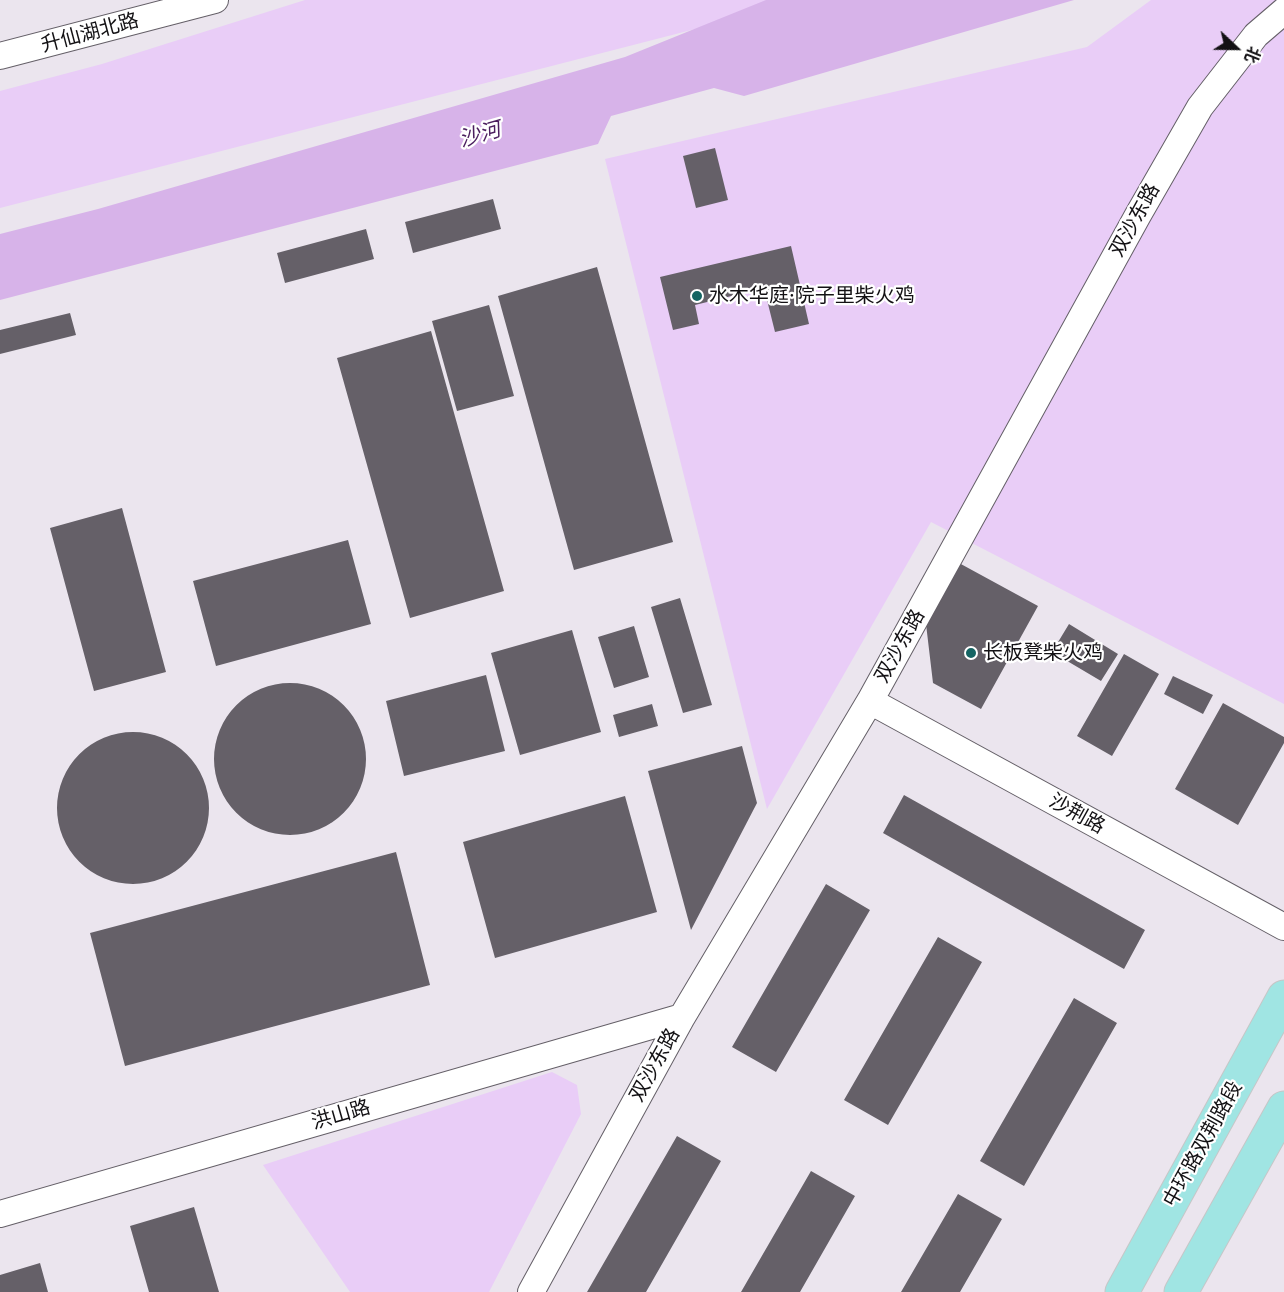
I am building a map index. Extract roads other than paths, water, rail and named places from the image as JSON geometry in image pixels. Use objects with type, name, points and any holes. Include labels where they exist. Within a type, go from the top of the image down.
[{"type":"main road","name":"中环路双荆路段","points":[[1122,1292],[1284,997]]},
{"type":"main road","points":[[1180,1292],[1284,1108]]},
{"type":"street","name":"升仙湖北路","points":[[0,56],[215,0]]},
{"type":"street","name":"双沙东路","points":[[531,1292],[682,1017],[870,701],[1200,107],[1256,34],[1284,11]]},
{"type":"street","name":"沙荆路","points":[[870,701],[1284,927]]},
{"type":"street","name":"洪山路","points":[[0,1214],[682,1017]]},
{"type":"water","name":"沙河","points":[[766,0],[1074,0],[744,96],[714,88],[611,116],[598,144],[0,300],[0,234],[98,209],[625,57]]},
{"type":"place","name":"水木华庭·院子里柴火鸡","points":[[697,296]]},
{"type":"place","name":"长板凳柴火鸡","points":[[971,653]]}]
